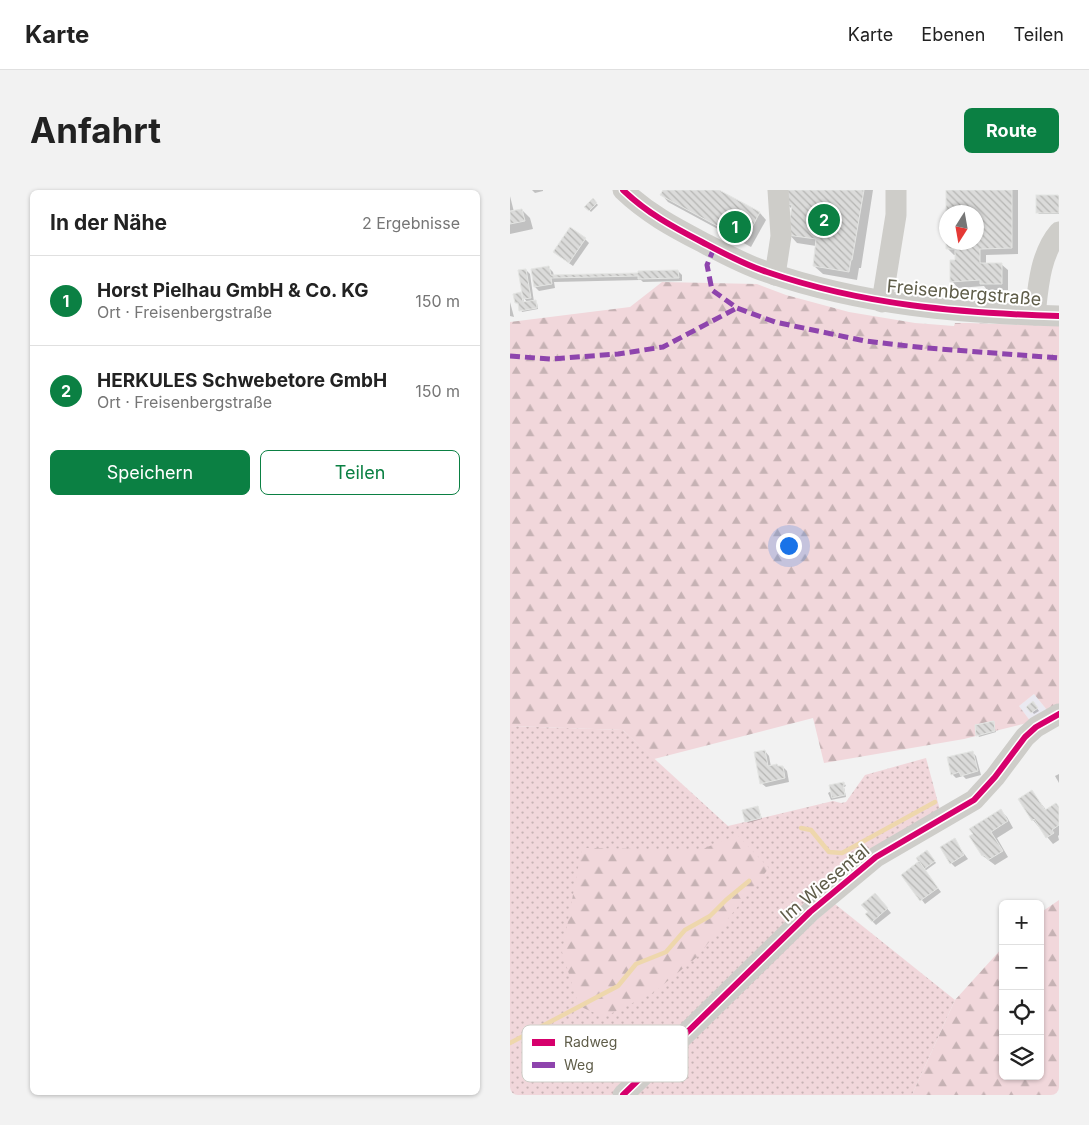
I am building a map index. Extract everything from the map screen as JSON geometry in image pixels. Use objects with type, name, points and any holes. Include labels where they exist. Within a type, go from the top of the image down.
[{"type":"street","name":"Freisenbergstraße","points":[[623,190],[638,205],[663,222],[714,248],[766,272],[820,289],[921,308],[1059,316]]},
{"type":"street","points":[[775,275],[781,236],[778,190]]},
{"type":"street","points":[[882,302],[896,215],[896,190]]},
{"type":"street","points":[[1035,315],[1039,277],[1048,251],[1059,232]]},
{"type":"street","name":"Im Wiesental","points":[[688,1031],[810,912],[876,857],[974,800],[995,777],[1025,737],[1059,714]]},
{"type":"street","name":"Im Wiesental","points":[[623,1095],[636,1082]]},
{"type":"shaded area","points":[[1034,694],[1047,710],[1031,722],[1019,706]]},
{"type":"green space","points":[[662,282],[757,284],[786,295],[849,312],[915,323],[954,326],[955,323],[969,323],[1059,326],[1059,705],[1047,710],[1034,694],[1019,706],[1031,722],[995,731],[993,721],[975,725],[976,736],[964,739],[824,763],[813,718],[654,759],[623,730],[510,726],[510,322],[630,307]]},
{"type":"green space","points":[[510,726],[623,730],[728,826],[833,801],[846,802],[865,775],[926,758],[940,810],[683,1025],[522,1025],[522,1082],[625,1082],[612,1095],[510,1095]]},
{"type":"green space","points":[[737,835],[769,868],[697,957],[653,993],[604,1017],[579,1006],[562,952],[582,848],[700,850]]},
{"type":"green space","points":[[1059,900],[1059,1095],[912,1095],[955,1000],[999,951],[999,1080],[1044,1080],[1044,910]]},
{"type":"green space","points":[[835,904],[955,1000],[912,1095],[635,1095],[648,1082],[688,1082],[688,1043],[790,943]]},
{"type":"building","points":[[663,190],[719,190],[760,212],[745,241],[660,195]]},
{"type":"building","points":[[788,190],[864,190],[849,272],[813,266],[816,239],[787,235],[792,205],[785,204]]},
{"type":"building","points":[[946,190],[1012,190],[1012,248],[984,249],[984,205],[946,205]]},
{"type":"building","points":[[1036,195],[1059,195],[1059,213],[1036,213]]},
{"type":"building","points":[[593,198],[597,203],[589,211],[584,207]]},
{"type":"building","points":[[522,209],[525,221],[510,224],[510,211]]},
{"type":"building","points":[[570,227],[586,238],[569,263],[553,252]]},
{"type":"building","points":[[955,250],[980,250],[980,263],[1002,263],[1002,284],[980,284],[980,280],[950,282],[950,260],[955,260]]},
{"type":"building","points":[[549,266],[551,275],[678,270],[679,278],[638,279],[638,276],[551,278],[552,284],[534,287],[531,269]]},
{"type":"building","points":[[526,269],[531,298],[523,299],[518,270]]},
{"type":"building","points":[[521,292],[523,302],[536,300],[537,308],[519,311],[518,303],[515,303],[513,294]]},
{"type":"building","points":[[1033,701],[1038,708],[1031,713],[1026,707]]},
{"type":"building","points":[[994,721],[995,731],[976,736],[975,725]]},
{"type":"building","points":[[765,750],[768,766],[777,764],[778,766],[783,766],[785,778],[760,784],[754,752]]},
{"type":"building","points":[[973,751],[978,771],[961,776],[959,772],[951,775],[947,757]]},
{"type":"building","points":[[844,782],[845,795],[832,798],[829,785]]},
{"type":"building","points":[[1032,790],[1045,810],[1056,803],[1059,807],[1059,825],[1052,830],[1054,833],[1046,838],[1018,799]]},
{"type":"building","points":[[758,806],[761,818],[745,822],[742,810]]},
{"type":"building","points":[[1001,809],[1008,821],[991,832],[1003,851],[988,860],[984,855],[982,856],[969,836],[973,834],[969,829]]},
{"type":"building","points":[[955,838],[964,855],[950,864],[940,847]]},
{"type":"building","points":[[927,850],[935,861],[924,869],[916,858]]},
{"type":"building","points":[[919,861],[938,888],[920,901],[901,875]]},
{"type":"building","points":[[875,893],[888,908],[872,922],[865,914],[868,912],[861,905]]},
{"type":"waterway","points":[[801,828],[811,830],[829,852],[842,853],[935,802]]},
{"type":"waterway","points":[[544,1025],[618,986],[636,964],[666,952],[685,930],[710,916],[749,881]]},
{"type":"waterway","points":[[510,1043],[522,1037]]},
{"type":"marked path","points":[[714,248],[707,265],[712,290],[737,308],[775,322],[865,341],[926,348],[1059,358]]},
{"type":"marked path","points":[[510,356],[550,359],[618,354],[663,347],[737,308]]},
{"type":"cycle path","points":[[623,190],[641,206],[681,231],[742,262],[803,283],[875,300],[911,305],[1059,316]]},
{"type":"cycle path","points":[[688,1031],[810,912],[876,857],[974,800],[995,777],[1025,737],[1036,727],[1059,714]]},
{"type":"cycle path","points":[[623,1095],[636,1082]]},
{"type":"place","name":"HERKULES Schwebetore GmbH","points":[[824,220]]},
{"type":"place","name":"Horst Pielhau GmbH & Co. KG","points":[[735,227]]}]
